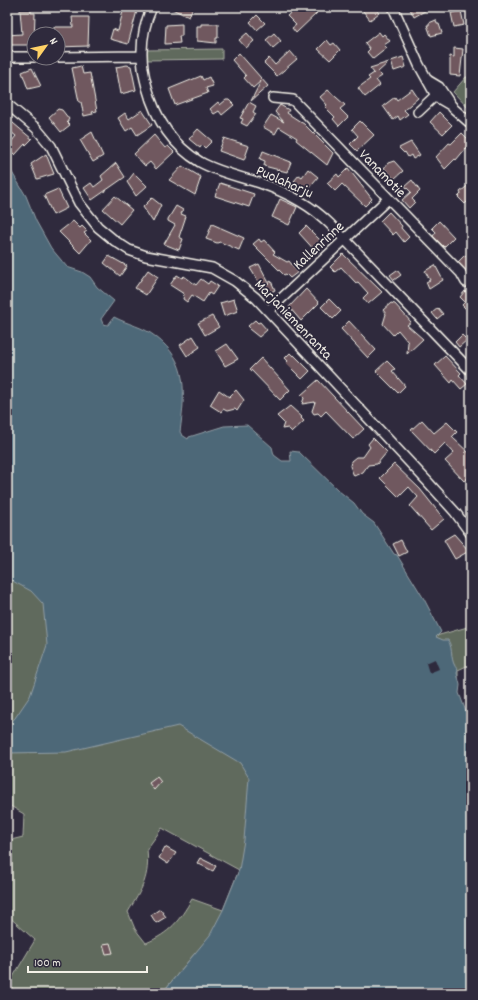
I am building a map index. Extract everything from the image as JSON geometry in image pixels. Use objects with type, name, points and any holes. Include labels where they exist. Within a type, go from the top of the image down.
[{"type":"street","name":"Puolaharju","points":[[152,7],[146,24],[140,56],[147,87],[158,118],[175,142],[200,162],[222,172],[262,184],[294,197],[320,214],[471,371]]},
{"type":"street","points":[[393,7],[419,65],[436,95],[452,106],[471,124]]},
{"type":"street","points":[[66,57],[140,56]]},
{"type":"street","points":[[7,57],[26,57]]},
{"type":"street","points":[[428,80],[439,87],[452,106]]},
{"type":"street","points":[[418,112],[436,95]]},
{"type":"street","name":"Vanamotie","points":[[273,98],[294,100],[461,273],[466,282]]},
{"type":"street","name":"Marjaniemenranta","points":[[7,104],[36,128],[51,146],[79,203],[98,227],[129,250],[146,256],[212,268],[244,288],[456,512],[471,534]]},
{"type":"street","name":"Kallenrinne","points":[[268,312],[388,199]]},
{"type":"green space","points":[[222,49],[222,59],[145,60],[145,50]]},
{"type":"green space","points":[[466,77],[471,78],[471,111],[453,92]]},
{"type":"green space","points":[[28,577],[182,695],[285,807],[196,993],[195,953],[162,993],[7,993],[7,987],[35,940],[7,915],[7,841],[23,837],[24,814],[7,804],[7,578],[13,579]],"holes":[[[162,828],[239,870],[223,910],[192,899],[183,914],[173,926],[154,939],[146,943],[135,929],[128,912],[144,882],[148,859],[147,849]]]},
{"type":"green space","points":[[471,626],[471,664],[458,670],[458,678],[436,636]]},
{"type":"water","points":[[7,164],[26,196],[36,221],[51,248],[67,267],[82,272],[90,277],[97,287],[114,301],[101,319],[103,324],[108,325],[114,317],[141,328],[156,337],[167,347],[174,357],[182,379],[183,404],[180,432],[182,435],[188,439],[189,437],[224,426],[247,425],[272,447],[274,455],[282,461],[291,461],[290,451],[299,452],[339,491],[354,503],[362,514],[374,523],[394,554],[397,555],[424,599],[441,632],[436,637],[443,640],[448,640],[451,648],[453,663],[458,670],[457,673],[460,685],[459,693],[468,717],[468,737],[471,742],[471,993],[162,993],[210,935],[223,910],[239,870],[244,840],[249,778],[240,763],[178,726],[66,752],[7,753],[7,727],[30,696],[47,645],[43,604],[31,591],[7,578]]},
{"type":"pier","points":[[435,659],[439,669],[429,673],[426,663]]},
{"type":"building","points":[[124,7],[138,7],[128,44],[110,39],[113,29],[118,31]]},
{"type":"building","points":[[168,7],[193,7],[189,17]]},
{"type":"building","points":[[297,7],[311,7],[317,13],[296,33],[292,28],[296,25],[287,16]]},
{"type":"building","points":[[360,7],[374,7],[379,13],[370,20]]},
{"type":"building","points":[[414,7],[432,7],[414,17],[410,9]]},
{"type":"building","points":[[20,10],[31,10],[31,13],[35,13],[35,26],[26,26],[26,45],[7,45],[7,35],[22,34]]},
{"type":"building","points":[[461,11],[464,25],[454,27],[451,13]]},
{"type":"building","points":[[257,15],[265,23],[257,30],[250,22]]},
{"type":"building","points":[[72,17],[89,17],[88,46],[66,47],[66,27],[73,27]]},
{"type":"building","points":[[436,20],[442,33],[431,36],[427,25]]},
{"type":"building","points":[[182,24],[182,36],[179,36],[180,43],[165,44],[166,25]]},
{"type":"building","points":[[201,24],[218,24],[218,38],[216,38],[216,43],[197,41],[197,26],[201,26]]},
{"type":"building","points":[[379,32],[382,36],[384,34],[390,41],[384,45],[387,48],[373,59],[367,52],[370,49],[365,43]]},
{"type":"building","points":[[247,33],[254,41],[246,48],[239,40]]},
{"type":"building","points":[[274,33],[281,41],[273,48],[266,40]]},
{"type":"building","points":[[327,40],[331,45],[334,43],[340,50],[330,60],[318,49]]},
{"type":"building","points":[[454,48],[463,49],[460,76],[450,75],[450,56],[454,57]]},
{"type":"building","points":[[290,51],[297,59],[277,76],[264,63],[269,58],[275,65]]},
{"type":"building","points":[[239,53],[268,86],[251,101],[261,81],[253,88],[244,78],[246,76],[232,60]]},
{"type":"building","points":[[403,57],[406,67],[394,71],[391,61]]},
{"type":"building","points":[[389,62],[378,72],[382,76],[376,80],[380,85],[365,97],[358,88],[370,79],[368,77],[374,73],[370,68]]},
{"type":"building","points":[[127,65],[131,66],[136,90],[121,94],[116,67]]},
{"type":"building","points":[[81,66],[83,74],[90,73],[97,111],[92,112],[93,114],[84,116],[81,102],[79,102],[72,68]]},
{"type":"building","points":[[32,68],[41,86],[28,89],[22,72]]},
{"type":"building","points":[[201,76],[203,80],[209,77],[213,86],[206,88],[208,93],[175,105],[169,89]]},
{"type":"building","points":[[412,89],[418,98],[404,110],[408,114],[400,120],[398,116],[393,120],[383,106],[395,97],[397,100]]},
{"type":"building","points":[[328,90],[345,105],[340,109],[348,117],[339,126],[333,119],[335,117],[325,107],[327,105],[320,97]]},
{"type":"building","points":[[226,100],[229,100],[234,105],[222,115],[219,111],[214,114],[210,109],[218,102],[220,105]]},
{"type":"building","points":[[249,102],[256,106],[253,112],[256,114],[247,126],[241,123],[243,119],[240,118]]},
{"type":"building","points":[[280,105],[289,110],[287,113],[304,124],[333,153],[327,165],[296,140],[297,138],[279,127],[275,134],[263,127],[271,115],[284,122],[275,112]]},
{"type":"building","points":[[58,109],[62,110],[69,119],[67,122],[70,125],[61,132],[49,117]]},
{"type":"building","points":[[142,110],[152,125],[137,135],[132,127],[126,131],[118,118],[125,113],[129,119]]},
{"type":"building","points":[[439,112],[452,125],[443,134],[430,122]]},
{"type":"building","points":[[7,118],[32,139],[15,155],[7,147],[16,136],[7,129]]},
{"type":"building","points":[[360,121],[374,135],[357,151],[350,144],[358,136],[352,129]]},
{"type":"building","points":[[198,129],[212,141],[205,148],[202,145],[200,148],[189,139]]},
{"type":"building","points":[[92,132],[103,156],[93,162],[80,140]]},
{"type":"building","points":[[462,133],[471,142],[456,160],[455,159],[445,169],[436,157],[449,143],[451,144]]},
{"type":"building","points":[[154,135],[165,148],[168,146],[174,152],[156,169],[150,162],[145,166],[134,154]]},
{"type":"building","points":[[224,138],[249,146],[244,160],[219,151]]},
{"type":"building","points":[[411,142],[420,155],[413,159],[411,155],[408,157],[405,152],[404,153],[399,148]]},
{"type":"building","points":[[263,151],[291,162],[287,172],[264,166],[265,161],[260,159]]},
{"type":"building","points":[[46,154],[54,174],[37,179],[31,164]]},
{"type":"building","points":[[394,161],[403,171],[394,179],[384,168],[388,163]]},
{"type":"building","points":[[116,163],[125,177],[92,200],[84,188],[91,183],[94,187],[103,180],[101,176]]},
{"type":"building","points":[[182,166],[201,177],[195,195],[169,180]]},
{"type":"building","points":[[348,168],[372,199],[365,206],[342,184],[335,191],[327,183],[337,174],[339,177]]},
{"type":"building","points":[[308,169],[318,177],[307,190],[294,181],[299,175],[302,177]]},
{"type":"building","points":[[134,173],[147,186],[136,196],[127,182]]},
{"type":"building","points":[[412,180],[420,191],[412,199],[415,202],[409,208],[402,200],[411,192],[405,186]]},
{"type":"building","points":[[220,183],[254,194],[249,207],[215,196]]},
{"type":"building","points":[[471,183],[471,198],[465,204],[458,197],[461,194],[460,192]]},
{"type":"building","points":[[58,189],[67,208],[53,215],[44,195]]},
{"type":"building","points":[[115,196],[132,210],[120,224],[103,209]]},
{"type":"building","points":[[152,198],[161,205],[153,222],[143,207]]},
{"type":"building","points":[[280,199],[297,207],[289,225],[272,217]]},
{"type":"building","points":[[176,206],[183,210],[181,214],[186,216],[179,237],[183,239],[179,250],[164,244],[175,225],[168,221],[168,219]]},
{"type":"building","points":[[389,212],[402,226],[401,228],[409,237],[404,242],[396,232],[393,235],[380,221]]},
{"type":"building","points":[[73,221],[80,228],[82,226],[87,231],[84,233],[91,240],[80,253],[59,232]]},
{"type":"building","points":[[439,221],[454,237],[444,247],[433,236],[436,232],[432,228]]},
{"type":"building","points":[[212,224],[244,238],[239,250],[220,242],[217,243],[206,239]]},
{"type":"building","points":[[306,226],[325,246],[317,253],[299,233]]},
{"type":"building","points":[[259,239],[261,242],[264,240],[275,252],[273,254],[287,262],[289,261],[298,272],[290,278],[286,274],[284,275],[253,244]]},
{"type":"building","points":[[343,254],[382,292],[368,304],[363,298],[368,293],[358,282],[356,283],[341,267],[335,272],[330,267]]},
{"type":"building","points":[[471,254],[471,273],[469,275],[458,262],[465,255],[468,257]]},
{"type":"building","points":[[109,256],[127,266],[120,276],[104,263]]},
{"type":"building","points":[[259,264],[269,283],[261,286],[250,268]]},
{"type":"building","points":[[435,265],[443,280],[429,289],[426,282],[430,280],[425,271]]},
{"type":"building","points":[[148,270],[158,277],[146,295],[135,288]]},
{"type":"building","points":[[397,270],[401,275],[394,280],[390,275]]},
{"type":"building","points":[[177,275],[182,278],[184,276],[196,285],[201,279],[208,284],[210,281],[218,286],[212,295],[209,293],[203,302],[192,295],[187,302],[183,299],[184,294],[170,285]]},
{"type":"building","points":[[271,281],[275,290],[269,293],[265,285]]},
{"type":"building","points":[[306,289],[319,303],[301,321],[289,307]]},
{"type":"building","points":[[465,291],[471,297],[471,314],[462,305],[465,302],[460,297]]},
{"type":"building","points":[[234,299],[238,311],[224,316],[220,303]]},
{"type":"building","points":[[329,299],[341,311],[333,319],[321,307]]},
{"type":"building","points":[[391,303],[395,304],[411,322],[407,325],[423,339],[407,354],[408,342],[398,330],[393,335],[383,324],[386,314],[383,310]]},
{"type":"building","points":[[438,308],[443,314],[437,319],[432,313]]},
{"type":"building","points":[[212,316],[219,327],[205,335],[198,323]]},
{"type":"building","points":[[255,320],[258,323],[260,322],[267,330],[259,337],[249,329],[250,328],[248,326]]},
{"type":"building","points":[[349,321],[376,350],[368,358],[341,329]]},
{"type":"building","points":[[462,335],[467,340],[459,347],[455,342]]},
{"type":"building","points":[[193,336],[200,347],[187,356],[180,345]]},
{"type":"building","points":[[227,344],[238,359],[225,366],[216,351]]},
{"type":"building","points":[[290,353],[310,371],[302,379],[286,363],[288,361],[285,358]]},
{"type":"building","points":[[445,356],[461,373],[459,375],[467,384],[461,389],[453,380],[451,383],[435,365]]},
{"type":"building","points":[[261,358],[290,390],[280,400],[250,369]]},
{"type":"building","points":[[387,361],[395,369],[392,371],[405,386],[398,393],[376,371]]},
{"type":"building","points":[[318,380],[364,429],[353,439],[326,411],[321,416],[318,413],[314,414],[312,411],[315,402],[302,404],[304,398],[301,395]]},
{"type":"building","points":[[219,390],[229,397],[236,390],[244,400],[237,411],[235,409],[227,411],[223,409],[221,412],[210,405]]},
{"type":"building","points":[[290,406],[302,417],[301,418],[304,421],[292,432],[288,428],[282,429],[284,423],[277,416]]},
{"type":"building","points":[[422,420],[434,433],[447,422],[457,432],[452,437],[471,455],[471,475],[464,481],[445,461],[454,453],[445,443],[434,454],[411,430]]},
{"type":"building","points":[[373,438],[387,452],[377,464],[368,465],[363,472],[354,476],[350,466],[351,461],[356,457],[363,457],[370,447],[368,444]]},
{"type":"building","points":[[394,464],[420,489],[444,519],[431,530],[410,506],[418,497],[409,487],[399,497],[380,478]]},
{"type":"building","points":[[454,534],[469,551],[455,559],[444,540]]},
{"type":"building","points":[[401,540],[407,552],[399,556],[393,544]]},
{"type":"building","points":[[157,777],[161,782],[154,790],[149,783]]},
{"type":"building","points":[[165,847],[176,853],[168,864],[159,858]]},
{"type":"building","points":[[200,858],[216,866],[213,871],[197,863]]},
{"type":"building","points":[[160,909],[166,917],[156,923],[151,915]]},
{"type":"building","points":[[110,943],[113,953],[106,954],[103,944]]}]
